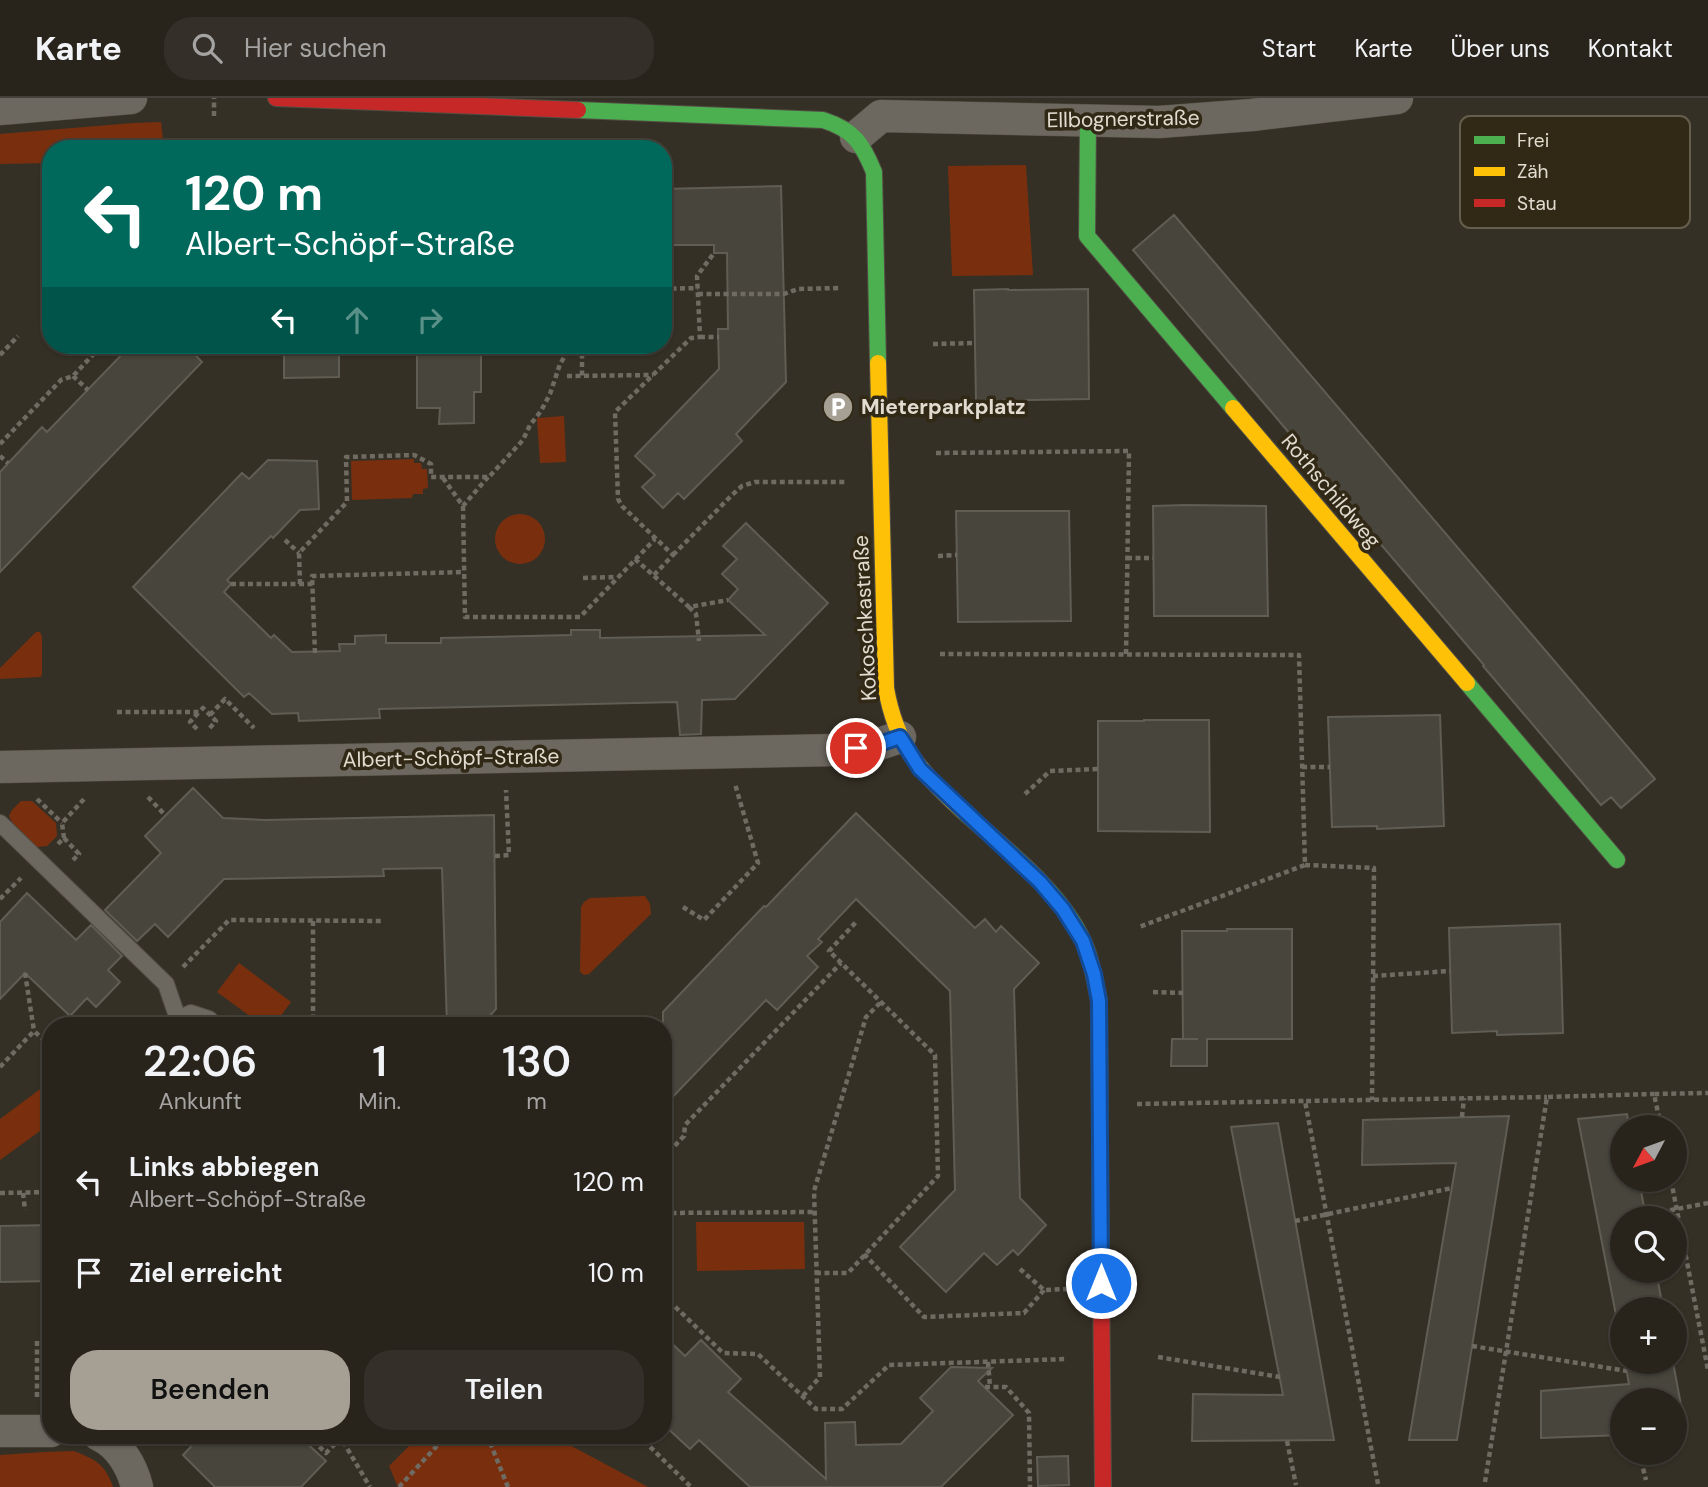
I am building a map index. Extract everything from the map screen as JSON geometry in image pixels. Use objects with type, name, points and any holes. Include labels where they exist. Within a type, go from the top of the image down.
[{"type":"street","points":[[0,109],[131,98]]},
{"type":"street","points":[[276,98],[608,105],[823,120],[840,125],[856,137]]},
{"type":"street","name":"Ellbognerstraße","points":[[856,137],[881,116],[902,107],[1088,121],[1158,122],[1252,115],[1397,98]]},
{"type":"street","name":"Rothschildweg","points":[[1088,121],[1087,236],[1617,860]]},
{"type":"street","name":"Kokoschkastraße","points":[[856,137],[874,172],[886,688],[892,717],[900,737],[920,769],[1040,882],[1063,909],[1083,941],[1094,974],[1099,1001],[1103,1487]]},
{"type":"street","name":"Albert-Schöpf-Straße","points":[[0,767],[836,750],[876,745],[900,737]]},
{"type":"street","points":[[0,1431],[42,1431]]},
{"type":"street","points":[[112,1444],[133,1473],[137,1487]]},
{"type":"lane","points":[[0,822],[166,984],[173,1017]]},
{"type":"lane","points":[[183,1017],[191,1013],[203,1017]]},
{"type":"path","points":[[214,98],[214,116]]},
{"type":"path","points":[[700,337],[697,276],[714,253]]},
{"type":"path","points":[[672,290],[784,293],[798,289],[853,288]]},
{"type":"path","points":[[0,355],[18,336]]},
{"type":"path","points":[[673,555],[618,499],[615,412],[691,338],[719,337]]},
{"type":"path","points":[[933,344],[975,343]]},
{"type":"path","points":[[0,444],[61,380],[73,376],[94,354]]},
{"type":"path","points":[[463,506],[523,440],[550,394],[566,354]]},
{"type":"path","points":[[582,354],[582,376]]},
{"type":"path","points":[[567,376],[653,375]]},
{"type":"path","points":[[73,376],[88,390]]},
{"type":"path","points":[[936,453],[1129,451],[1126,655]]},
{"type":"path","points":[[299,553],[348,502],[346,457],[414,455],[431,464],[431,477],[489,477]]},
{"type":"path","points":[[0,456],[8,463]]},
{"type":"path","points":[[443,477],[463,506],[465,617],[580,617],[655,538]]},
{"type":"path","points":[[654,575],[742,486],[755,482],[855,482]]},
{"type":"path","points":[[285,540],[299,553],[300,584]]},
{"type":"path","points":[[938,556],[957,555]]},
{"type":"path","points":[[1127,558],[1153,558]]},
{"type":"path","points":[[635,559],[696,614],[699,641]]},
{"type":"path","points":[[315,653],[312,576],[464,572]]},
{"type":"path","points":[[583,578],[618,577]]},
{"type":"path","points":[[232,584],[313,584]]},
{"type":"path","points":[[689,607],[728,600]]},
{"type":"path","points":[[940,654],[1299,655],[1305,865]]},
{"type":"path","points":[[210,715],[225,699],[267,741],[269,762]]},
{"type":"path","points":[[203,708],[216,722],[203,735],[190,722],[199,712],[203,708]]},
{"type":"path","points":[[117,712],[199,712]]},
{"type":"path","points":[[682,907],[704,920],[758,863],[726,753]]},
{"type":"path","points":[[62,822],[117,765]]},
{"type":"path","points":[[1302,767],[1330,766]]},
{"type":"path","points":[[1025,794],[1050,771],[1098,769]]},
{"type":"path","points":[[33,795],[62,822],[64,838],[41,863]]},
{"type":"path","points":[[152,802],[165,815]]},
{"type":"path","points":[[495,856],[509,855],[508,828]]},
{"type":"path","points":[[1139,928],[1305,865],[1374,868],[1372,1100]]},
{"type":"path","points":[[0,900],[6,894]]},
{"type":"path","points":[[166,984],[229,920],[383,921]]},
{"type":"path","points":[[313,921],[313,1017]]},
{"type":"path","points":[[816,1273],[848,1273],[938,1176],[935,1055],[829,951],[857,922]]},
{"type":"path","points":[[672,1149],[684,1136],[685,1125],[841,963]]},
{"type":"path","points":[[1373,976],[1450,971]]},
{"type":"path","points":[[25,973],[34,1031],[42,1039]]},
{"type":"path","points":[[1153,992],[1183,993]]},
{"type":"path","points":[[803,1396],[820,1377],[814,1191],[866,1017],[881,1002]]},
{"type":"path","points":[[0,1067],[34,1031]]},
{"type":"path","points":[[1100,1104],[1708,1093]]},
{"type":"path","points":[[1654,1094],[1658,1115]]},
{"type":"path","points":[[1485,1482],[1547,1097]]},
{"type":"path","points":[[1462,1117],[1464,1098]]},
{"type":"path","points":[[1305,1101],[1378,1484]]},
{"type":"path","points":[[1295,1221],[1452,1188]]},
{"type":"path","points":[[0,1193],[42,1192]]},
{"type":"path","points":[[23,1193],[25,1210]]},
{"type":"path","points":[[1687,1207],[1708,1203]]},
{"type":"path","points":[[672,1213],[814,1212]]},
{"type":"path","points":[[864,1254],[924,1317],[1024,1313],[1044,1290]]},
{"type":"path","points":[[1687,1261],[1708,1370]]},
{"type":"path","points":[[1020,1269],[1044,1290],[1068,1289]]},
{"type":"path","points":[[672,1304],[723,1353],[758,1354],[816,1409],[842,1409],[889,1365],[1068,1359]]},
{"type":"path","points":[[37,1341],[37,1400]]},
{"type":"path","points":[[1472,1346],[1610,1368]]},
{"type":"path","points":[[1158,1357],[1280,1377]]},
{"type":"path","points":[[988,1362],[988,1387],[1006,1387],[1029,1413],[1030,1487]]},
{"type":"path","points":[[1287,1441],[1296,1485]]},
{"type":"path","points":[[316,1444],[326,1453],[335,1444]]},
{"type":"path","points":[[346,1444],[370,1487]]},
{"type":"path","points":[[399,1487],[439,1444]]},
{"type":"path","points":[[491,1444],[508,1487]]},
{"type":"path","points":[[647,1444],[691,1487]]},
{"type":"path","points":[[1642,1465],[1646,1480]]},
{"type":"shaded area","points":[[161,122],[163,140],[42,140],[42,163],[0,164],[0,134]]},
{"type":"shaded area","points":[[1026,165],[1033,275],[952,276],[948,166]]},
{"type":"shaded area","points":[[564,416],[566,462],[540,463],[537,418]]},
{"type":"shaded area","points":[[414,459],[414,463],[421,463],[422,469],[427,469],[428,488],[423,489],[423,494],[413,494],[412,498],[352,500],[351,461]]},
{"type":"shaded area","points":[[520,514],[538,521],[545,539],[538,557],[520,564],[502,557],[495,539],[502,521]]},
{"type":"shaded area","points":[[36,632],[40,632],[42,637],[41,677],[0,679],[0,668]]},
{"type":"shaded area","points":[[21,801],[32,801],[56,823],[57,836],[47,846],[37,847],[12,822],[9,816]]},
{"type":"shaded area","points":[[645,896],[650,904],[651,914],[589,974],[580,972],[581,907],[584,902],[590,898]]},
{"type":"shaded area","points":[[239,963],[291,1002],[280,1017],[251,1017],[217,992]]},
{"type":"shaded area","points":[[42,1088],[42,1130],[0,1160],[0,1119]]},
{"type":"shaded area","points":[[696,1222],[804,1222],[805,1269],[697,1271]]},
{"type":"shaded area","points":[[411,1444],[568,1444],[648,1487],[398,1487],[389,1466]]},
{"type":"shaded area","points":[[74,1451],[99,1464],[107,1473],[113,1487],[0,1487],[0,1455]]},
{"type":"building","points":[[781,186],[786,382],[736,434],[742,441],[684,499],[678,493],[663,508],[642,487],[655,475],[635,456],[719,369],[718,329],[728,329],[727,253],[714,253],[714,245],[672,245],[672,189]]},
{"type":"building","points":[[1174,215],[1655,779],[1621,808],[1611,797],[1601,805],[1133,250]]},
{"type":"building","points":[[1088,289],[1089,399],[976,401],[974,290]]},
{"type":"building","points":[[122,354],[194,354],[202,362],[0,572],[0,472],[42,427],[47,432]]},
{"type":"building","points":[[284,354],[339,354],[339,377],[284,378]]},
{"type":"building","points":[[417,354],[481,354],[481,392],[474,392],[474,423],[439,424],[440,408],[417,408]]},
{"type":"building","points":[[268,460],[317,461],[319,509],[300,510],[227,580],[231,584],[224,592],[271,638],[274,635],[292,652],[340,651],[339,644],[355,644],[355,636],[386,635],[386,643],[441,643],[441,638],[571,635],[571,630],[600,630],[600,638],[765,635],[728,600],[738,589],[722,574],[737,559],[723,546],[746,523],[828,603],[735,699],[702,700],[701,734],[680,735],[677,702],[379,709],[380,718],[299,721],[298,713],[272,714],[249,693],[244,697],[133,587],[242,473],[249,479]]},
{"type":"building","points":[[1153,506],[1266,506],[1268,616],[1154,616]]},
{"type":"building","points":[[956,511],[1069,511],[1071,621],[958,622]]},
{"type":"building","points":[[1440,715],[1444,826],[1377,829],[1377,826],[1332,827],[1328,717]]},
{"type":"building","points":[[1209,720],[1210,832],[1098,831],[1098,721]]},
{"type":"building","points":[[193,788],[223,818],[265,820],[494,815],[496,1009],[489,1017],[447,1017],[442,868],[383,869],[384,876],[224,879],[168,937],[155,924],[137,941],[105,910],[161,853],[145,836]]},
{"type":"building","points":[[856,813],[975,928],[985,919],[996,932],[1001,926],[1039,963],[1014,989],[1020,1198],[1046,1225],[1018,1255],[1013,1250],[997,1265],[984,1253],[946,1292],[900,1247],[955,1190],[950,991],[856,899],[818,939],[822,942],[807,956],[818,967],[777,1010],[766,1000],[672,1098],[672,1017],[663,1017],[663,1012],[764,906],[766,907]]},
{"type":"building","points":[[27,893],[76,940],[91,925],[122,956],[108,970],[120,982],[96,1007],[87,998],[70,1016],[25,973],[0,999],[0,922]]},
{"type":"building","points":[[1560,924],[1563,1033],[1452,1033],[1449,928]]},
{"type":"building","points":[[1292,929],[1292,1039],[1207,1039],[1207,1066],[1171,1066],[1172,1039],[1183,1039],[1182,931]]},
{"type":"building","points":[[1509,1116],[1457,1440],[1409,1440],[1456,1163],[1362,1165],[1363,1120]]},
{"type":"building","points":[[1610,1116],[1610,1192],[1641,1192],[1644,1206],[1610,1206],[1610,1283],[1658,1283],[1661,1297],[1613,1297],[1578,1119]]},
{"type":"building","points":[[1278,1123],[1334,1440],[1192,1441],[1193,1394],[1283,1395],[1231,1127]]},
{"type":"building","points":[[42,1225],[42,1281],[0,1282],[0,1226]]},
{"type":"building","points":[[701,1340],[741,1379],[728,1392],[826,1479],[825,1423],[855,1422],[856,1445],[901,1444],[933,1411],[920,1398],[951,1367],[992,1368],[978,1381],[1013,1415],[941,1487],[750,1487],[699,1440],[690,1449],[672,1432],[672,1344],[685,1356]]},
{"type":"building","points":[[1627,1374],[1675,1374],[1678,1388],[1610,1388],[1610,1435],[1541,1438],[1541,1391],[1629,1384]]},
{"type":"building","points":[[193,1444],[308,1444],[326,1461],[301,1487],[215,1487],[183,1455]]},
{"type":"building","points":[[1068,1456],[1069,1485],[1038,1486],[1037,1457]]},
{"type":"traffic: fast","points":[[578,110],[823,120],[850,133],[861,145],[874,172],[878,363]]},
{"type":"traffic: fast","points":[[1088,121],[1087,236],[1233,408]]},
{"type":"traffic: fast","points":[[1467,683],[1617,860]]},
{"type":"traffic: fast","points":[[963,811],[1047,888],[1074,924],[1089,957],[1099,1001],[1101,1265]]},
{"type":"traffic: slow","points":[[878,363],[886,688],[896,726],[912,757],[963,811]]},
{"type":"traffic: slow","points":[[1233,408],[1467,683]]},
{"type":"traffic: jam","points":[[276,98],[578,110]]},
{"type":"traffic: jam","points":[[1101,1265],[1103,1487]]},
{"type":"place","name":"Mieterparkplatz","points":[[838,407]]},
{"type":"route","points":[[856,748],[900,737],[920,769],[1040,882],[1063,909],[1083,941],[1094,974],[1099,1001],[1101,1283]]}]
